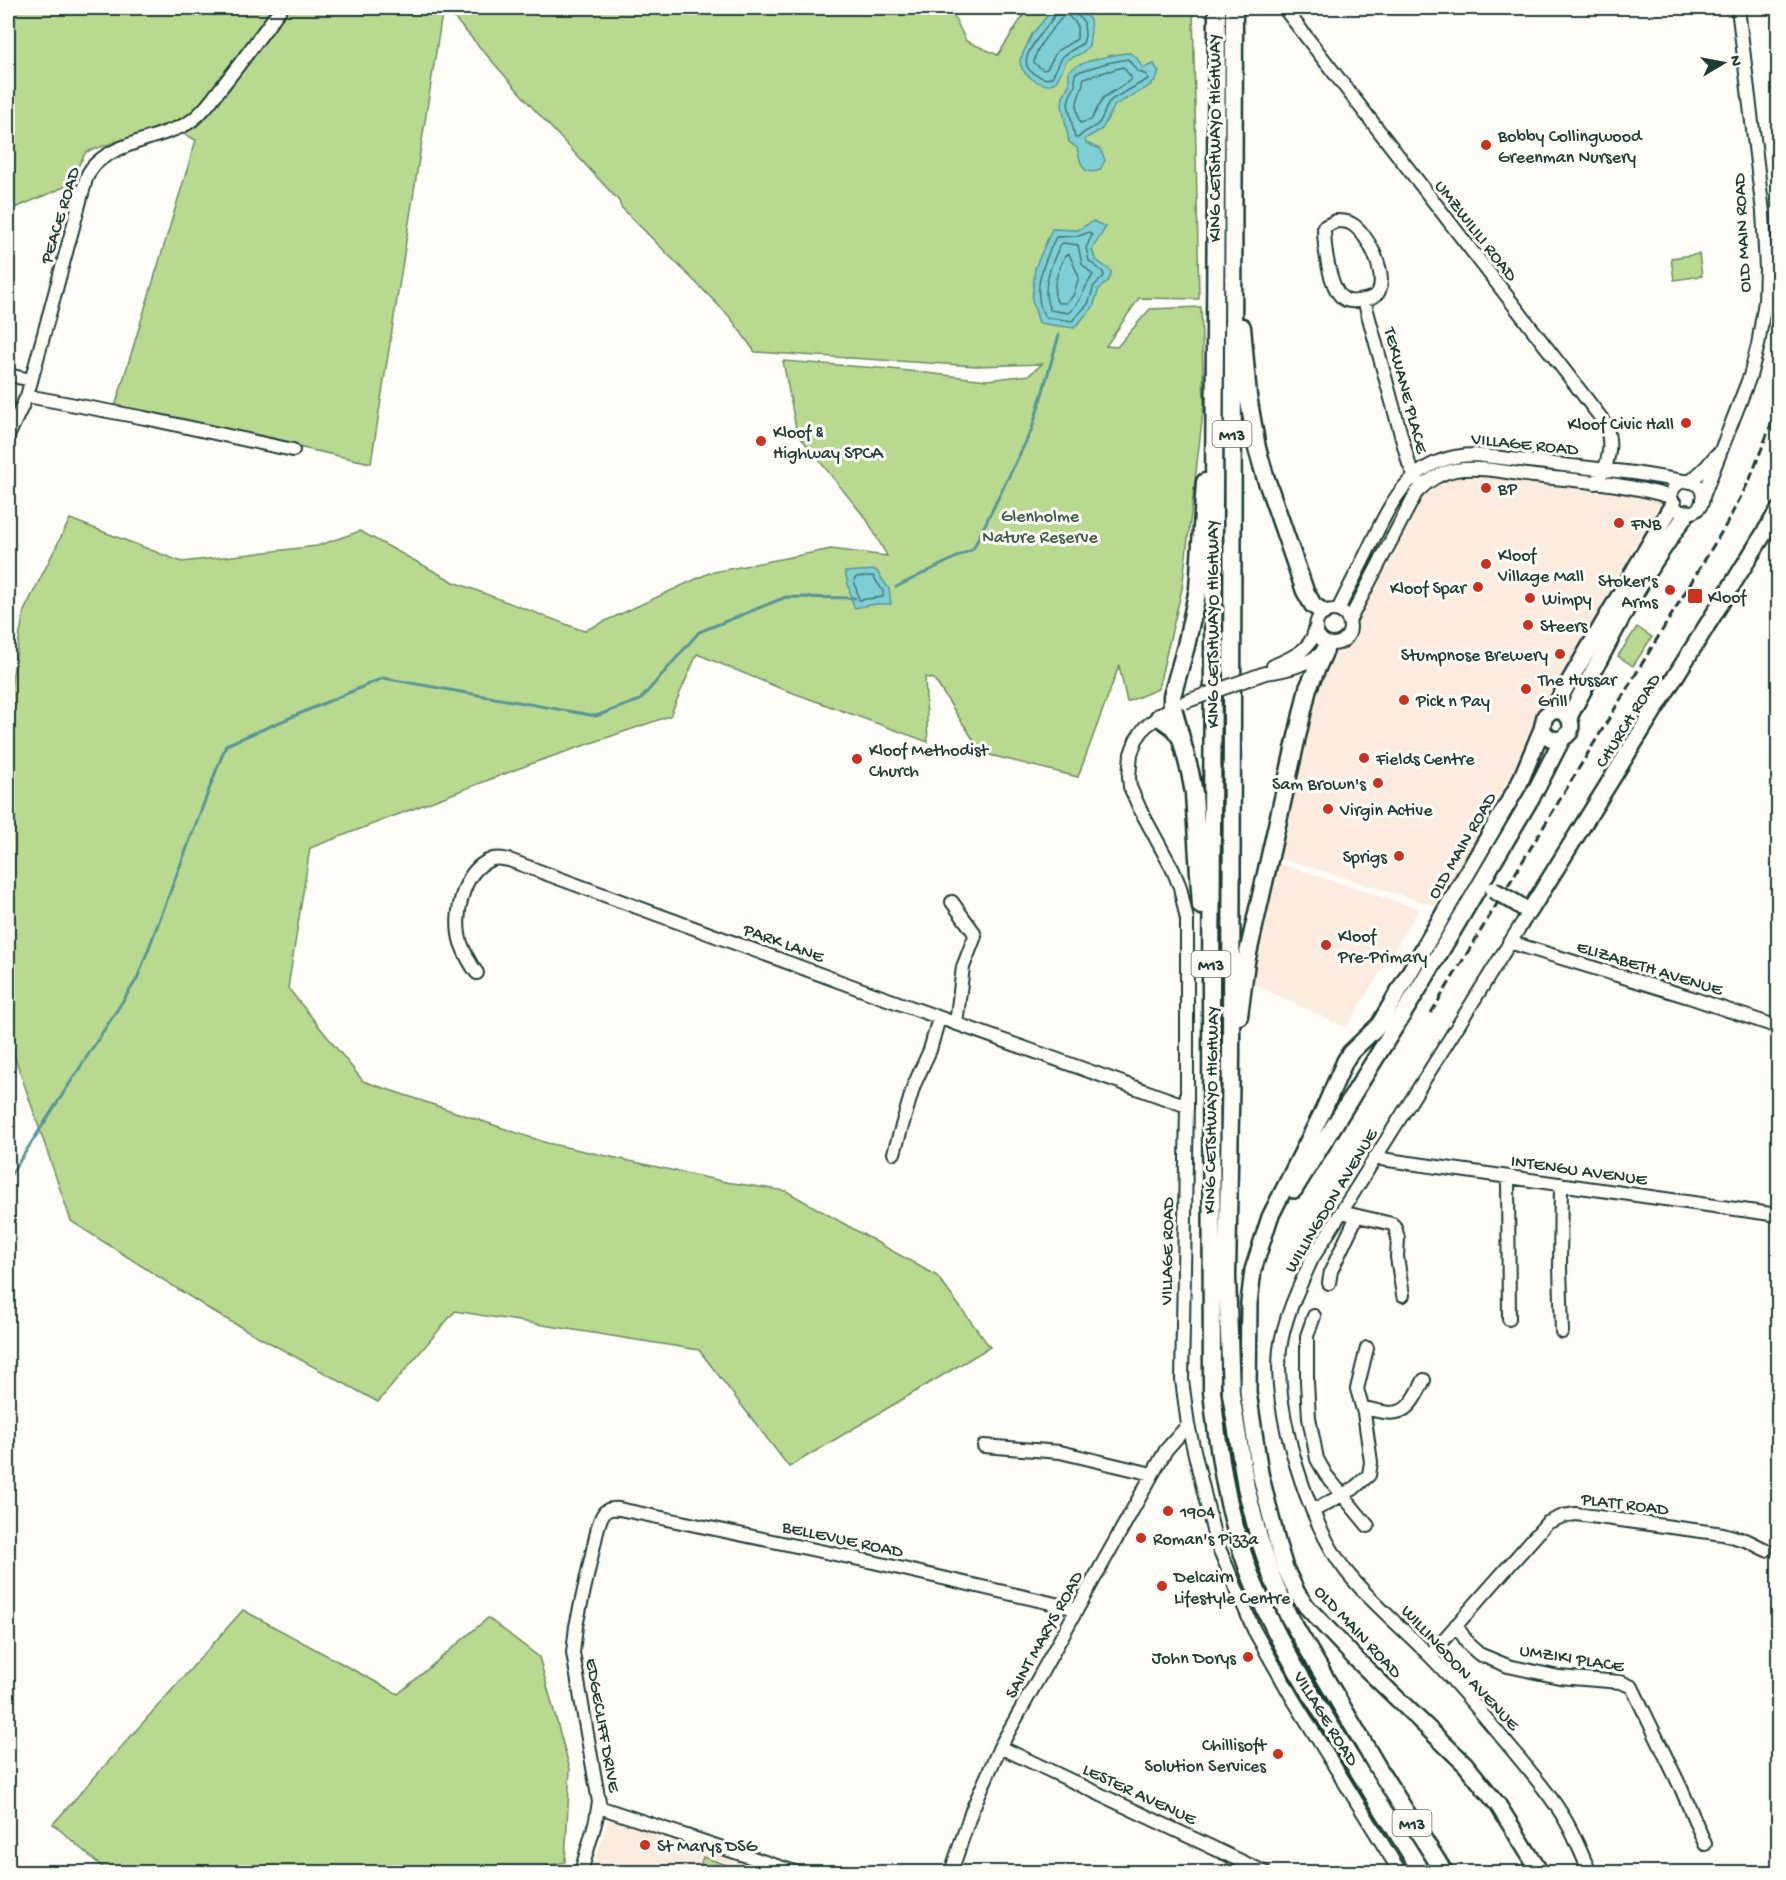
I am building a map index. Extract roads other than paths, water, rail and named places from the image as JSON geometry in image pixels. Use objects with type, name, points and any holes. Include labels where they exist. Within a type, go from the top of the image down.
[{"type":"highway","name":"KING CETSHWAYO HIGHWAY","points":[[1217,8],[1210,987],[1212,1391],[1216,1434],[1228,1501],[1247,1567],[1280,1640],[1320,1709],[1422,1872]]},
{"type":"highway","name":"KING CETSHWAYO HIGHWAY","points":[[1234,8],[1231,1058],[1227,1276],[1231,1394],[1246,1487],[1259,1538],[1288,1616],[1381,1773],[1444,1872]]},
{"type":"highway","points":[[1233,216],[1248,396],[1257,448],[1264,476],[1301,584],[1309,600],[1331,611]]},
{"type":"highway","points":[[1210,987],[1203,936],[1194,793],[1181,737],[1178,704],[1172,696],[1198,589],[1206,457],[1215,395]]},
{"type":"highway","points":[[1231,1058],[1246,962],[1308,688],[1327,647]]},
{"type":"highway","points":[[1159,717],[1181,737]]},
{"type":"main road","points":[[1552,711],[1562,711],[1569,717],[1572,727],[1567,736],[1562,739],[1548,737],[1542,729],[1543,720],[1552,711],[1672,500]]},
{"type":"main road","name":"CHURCH ROAD","points":[[1529,912],[1779,511]]},
{"type":"main road","points":[[1569,717],[1648,571],[1687,513]]},
{"type":"main road","name":"OLD MAIN ROAD","points":[[1540,1872],[1512,1825],[1465,1764],[1390,1694],[1315,1617],[1297,1593],[1272,1525],[1260,1473],[1248,1392],[1249,1303],[1253,1270],[1270,1217],[1325,1097],[1350,1053],[1378,1025],[1402,987],[1519,784],[1542,729]]},
{"type":"main road","name":"OLD MAIN ROAD","points":[[1268,1227],[1284,1206],[1421,985],[1537,788],[1562,739]]},
{"type":"main road","points":[[1489,868],[1493,890]]},
{"type":"main road","points":[[1473,896],[1482,891],[1493,890],[1529,912]]},
{"type":"main road","points":[[1516,903],[1538,898]]},
{"type":"main road","points":[[1343,1067],[1346,1075],[1351,1079],[1366,1076]]},
{"type":"main road","points":[[1325,1097],[1337,1102],[1351,1099]]},
{"type":"street","name":"PEACE ROAD","points":[[8,436],[27,396],[86,179],[92,166],[105,156],[177,129],[195,118],[251,50],[281,8]]},
{"type":"street","name":"UMZWILILI ROAD","points":[[1284,8],[1605,423],[1610,438],[1605,470],[1595,483]]},
{"type":"street","name":"OLD MAIN ROAD","points":[[1702,499],[1745,392],[1756,356],[1761,330],[1765,279],[1763,212],[1738,8]]},
{"type":"street","points":[[1349,222],[1362,232],[1374,251],[1381,279],[1379,291],[1375,296],[1364,300],[1347,301],[1340,296],[1336,288],[1329,272],[1324,238],[1324,227],[1329,223],[1349,222]]},
{"type":"street","name":"TEKWANE PLACE","points":[[1364,300],[1409,464],[1421,487]]},
{"type":"street","points":[[8,375],[31,380]]},
{"type":"street","points":[[27,396],[145,418],[292,450]]},
{"type":"street","name":"OLD MAIN ROAD","points":[[1687,482],[1706,467],[1720,450]]},
{"type":"street","name":"VILLAGE ROAD","points":[[1331,611],[1400,490],[1414,475],[1433,463],[1460,455],[1475,455],[1672,478],[1687,482]]},
{"type":"street","name":"VILLAGE ROAD","points":[[1349,621],[1407,506],[1421,487],[1446,472],[1464,469],[1494,471],[1644,489],[1672,500]]},
{"type":"street","points":[[1687,482],[1698,486],[1702,499],[1699,507],[1687,513],[1678,511],[1672,500],[1673,489],[1687,482]]},
{"type":"street","points":[[1331,611],[1345,614],[1349,621],[1349,633],[1344,640],[1327,647],[1315,629],[1316,622],[1331,611]]},
{"type":"street","name":"VILLAGE ROAD","points":[[1265,673],[1306,647],[1313,640],[1315,629]]},
{"type":"street","name":"VILLAGE ROAD","points":[[1327,647],[1310,661],[1265,673],[1178,704],[1145,727],[1136,740],[1131,754],[1129,777],[1130,787],[1140,809],[1173,870],[1184,902],[1188,936],[1182,1380],[1188,1425],[1215,1539],[1254,1630],[1293,1699],[1400,1872]]},
{"type":"street","name":"PARK LANE","points":[[477,973],[461,943],[458,915],[460,898],[469,880],[479,868],[489,860],[499,858],[1187,1106]]},
{"type":"street","points":[[952,902],[975,936],[963,967],[956,1024]]},
{"type":"street","name":"WILLINGDON AVENUE","points":[[1529,912],[1374,1158],[1304,1275],[1294,1298],[1281,1346],[1279,1364],[1285,1414],[1313,1511],[1346,1572],[1430,1655],[1551,1798],[1568,1824],[1590,1872]]},
{"type":"street","name":"ELIZABETH AVENUE","points":[[1509,942],[1779,1027]]},
{"type":"street","points":[[894,1153],[914,1085],[930,1050],[939,1018]]},
{"type":"street","name":"INTENGU AVENUE","points":[[1374,1158],[1779,1215]]},
{"type":"street","points":[[1508,1177],[1509,1319]]},
{"type":"street","points":[[1561,1184],[1562,1332]]},
{"type":"street","points":[[1341,1212],[1392,1224],[1395,1227],[1403,1295]]},
{"type":"street","points":[[1329,1283],[1331,1271],[1357,1216]]},
{"type":"street","points":[[1314,1316],[1307,1336],[1309,1418],[1317,1459],[1326,1475],[1368,1526]]},
{"type":"street","points":[[1313,1511],[1353,1489],[1369,1475],[1371,1462],[1357,1389],[1367,1348]]},
{"type":"street","points":[[1362,1407],[1381,1413],[1405,1410],[1411,1405],[1424,1380]]},
{"type":"street","name":"SAINT MARYS ROAD","points":[[951,1872],[972,1810],[1000,1747],[1166,1450],[1188,1425]]},
{"type":"street","points":[[984,1446],[1060,1452],[1152,1474]]},
{"type":"street","name":"BELLEVUE ROAD","points":[[602,1513],[611,1508],[619,1509],[884,1565],[1077,1609]]},
{"type":"street","name":"EDGECLIFF DRIVE","points":[[581,1872],[599,1807],[595,1772],[574,1669],[573,1653],[576,1626],[602,1513]]},
{"type":"street","name":"PLATT ROAD","points":[[1430,1655],[1546,1523],[1563,1516],[1576,1514],[1723,1534],[1748,1541],[1766,1550]]},
{"type":"street","name":"UMZIKI PLACE","points":[[1456,1625],[1469,1645],[1479,1654],[1508,1666],[1550,1676],[1622,1682],[1632,1687],[1706,1844]]},
{"type":"street","name":"LESTER AVENUE","points":[[1000,1747],[1264,1872]]},
{"type":"street","points":[[599,1807],[795,1872]]},
{"type":"water","points":[[1054,8],[1073,8],[1084,12],[1090,20],[1091,30],[1089,46],[1082,53],[1067,60],[1056,82],[1048,85],[1026,74],[1020,60],[1032,34]]},
{"type":"water","points":[[1130,53],[1136,57],[1143,68],[1154,64],[1159,72],[1156,80],[1148,87],[1115,105],[1102,129],[1085,139],[1086,143],[1100,149],[1105,160],[1100,170],[1093,172],[1085,170],[1077,148],[1069,142],[1062,105],[1063,96],[1069,85],[1069,71],[1080,64]]},
{"type":"water","points":[[1093,221],[1106,227],[1092,249],[1095,259],[1111,271],[1108,281],[1099,289],[1093,307],[1074,328],[1039,323],[1032,300],[1035,268],[1052,229],[1078,230]]},
{"type":"water","points":[[876,570],[889,589],[891,604],[854,608],[845,572]]},
{"type":"waterway","points":[[896,587],[973,549],[1032,429],[1059,335]]},
{"type":"waterway","points":[[8,1179],[137,979],[226,745],[383,678],[596,716],[640,700],[699,632],[786,597],[855,598]]},
{"type":"railway","points":[[1431,1013],[1727,523],[1750,479],[1778,406]]},
{"type":"place","name":"Bobby Collingwood Greenman Nursery","points":[[1486,145]]},
{"type":"place","name":"Kloof Civic Hall","points":[[1686,423]]},
{"type":"place","name":"Kloof & Highway SPCA","points":[[761,441]]},
{"type":"place","name":"BP","points":[[1486,488]]},
{"type":"place","name":"FNB","points":[[1619,523]]},
{"type":"place","name":"Kloof Village Mall","points":[[1486,564]]},
{"type":"place","name":"Kloof Spar","points":[[1478,587]]},
{"type":"place","name":"Stoker's Arms","points":[[1670,590]]},
{"type":"place","name":"Kloof","points":[[1695,596]]},
{"type":"place","name":"Wimpy","points":[[1530,598]]},
{"type":"place","name":"Steers","points":[[1528,625]]},
{"type":"place","name":"Stumpnose Brewery","points":[[1560,654]]},
{"type":"place","name":"The Hussar Grill","points":[[1526,689]]},
{"type":"place","name":"Pick n Pay","points":[[1404,700]]},
{"type":"place","name":"Fields Centre","points":[[1364,758]]},
{"type":"place","name":"Kloof Methodist Church","points":[[857,759]]},
{"type":"place","name":"Sam Brown's","points":[[1378,783]]},
{"type":"place","name":"Virgin Active","points":[[1328,809]]},
{"type":"place","name":"Sprigs","points":[[1399,856]]},
{"type":"place","name":"Kloof Pre-Primary","points":[[1326,945]]},
{"type":"place","name":"1904","points":[[1168,1511]]},
{"type":"place","name":"Roman's Pizza","points":[[1141,1538]]},
{"type":"place","name":"Delcairn Lifestyle Centre","points":[[1162,1586]]},
{"type":"place","name":"John Dorys","points":[[1248,1657]]},
{"type":"place","name":"Chillisoft Solution Services","points":[[1278,1754]]},
{"type":"place","name":"St Marys DSG","points":[[645,1845]]},
{"type":"park label","name":"Glenholme Nature Reserve","points":[[1040,525]]}]
